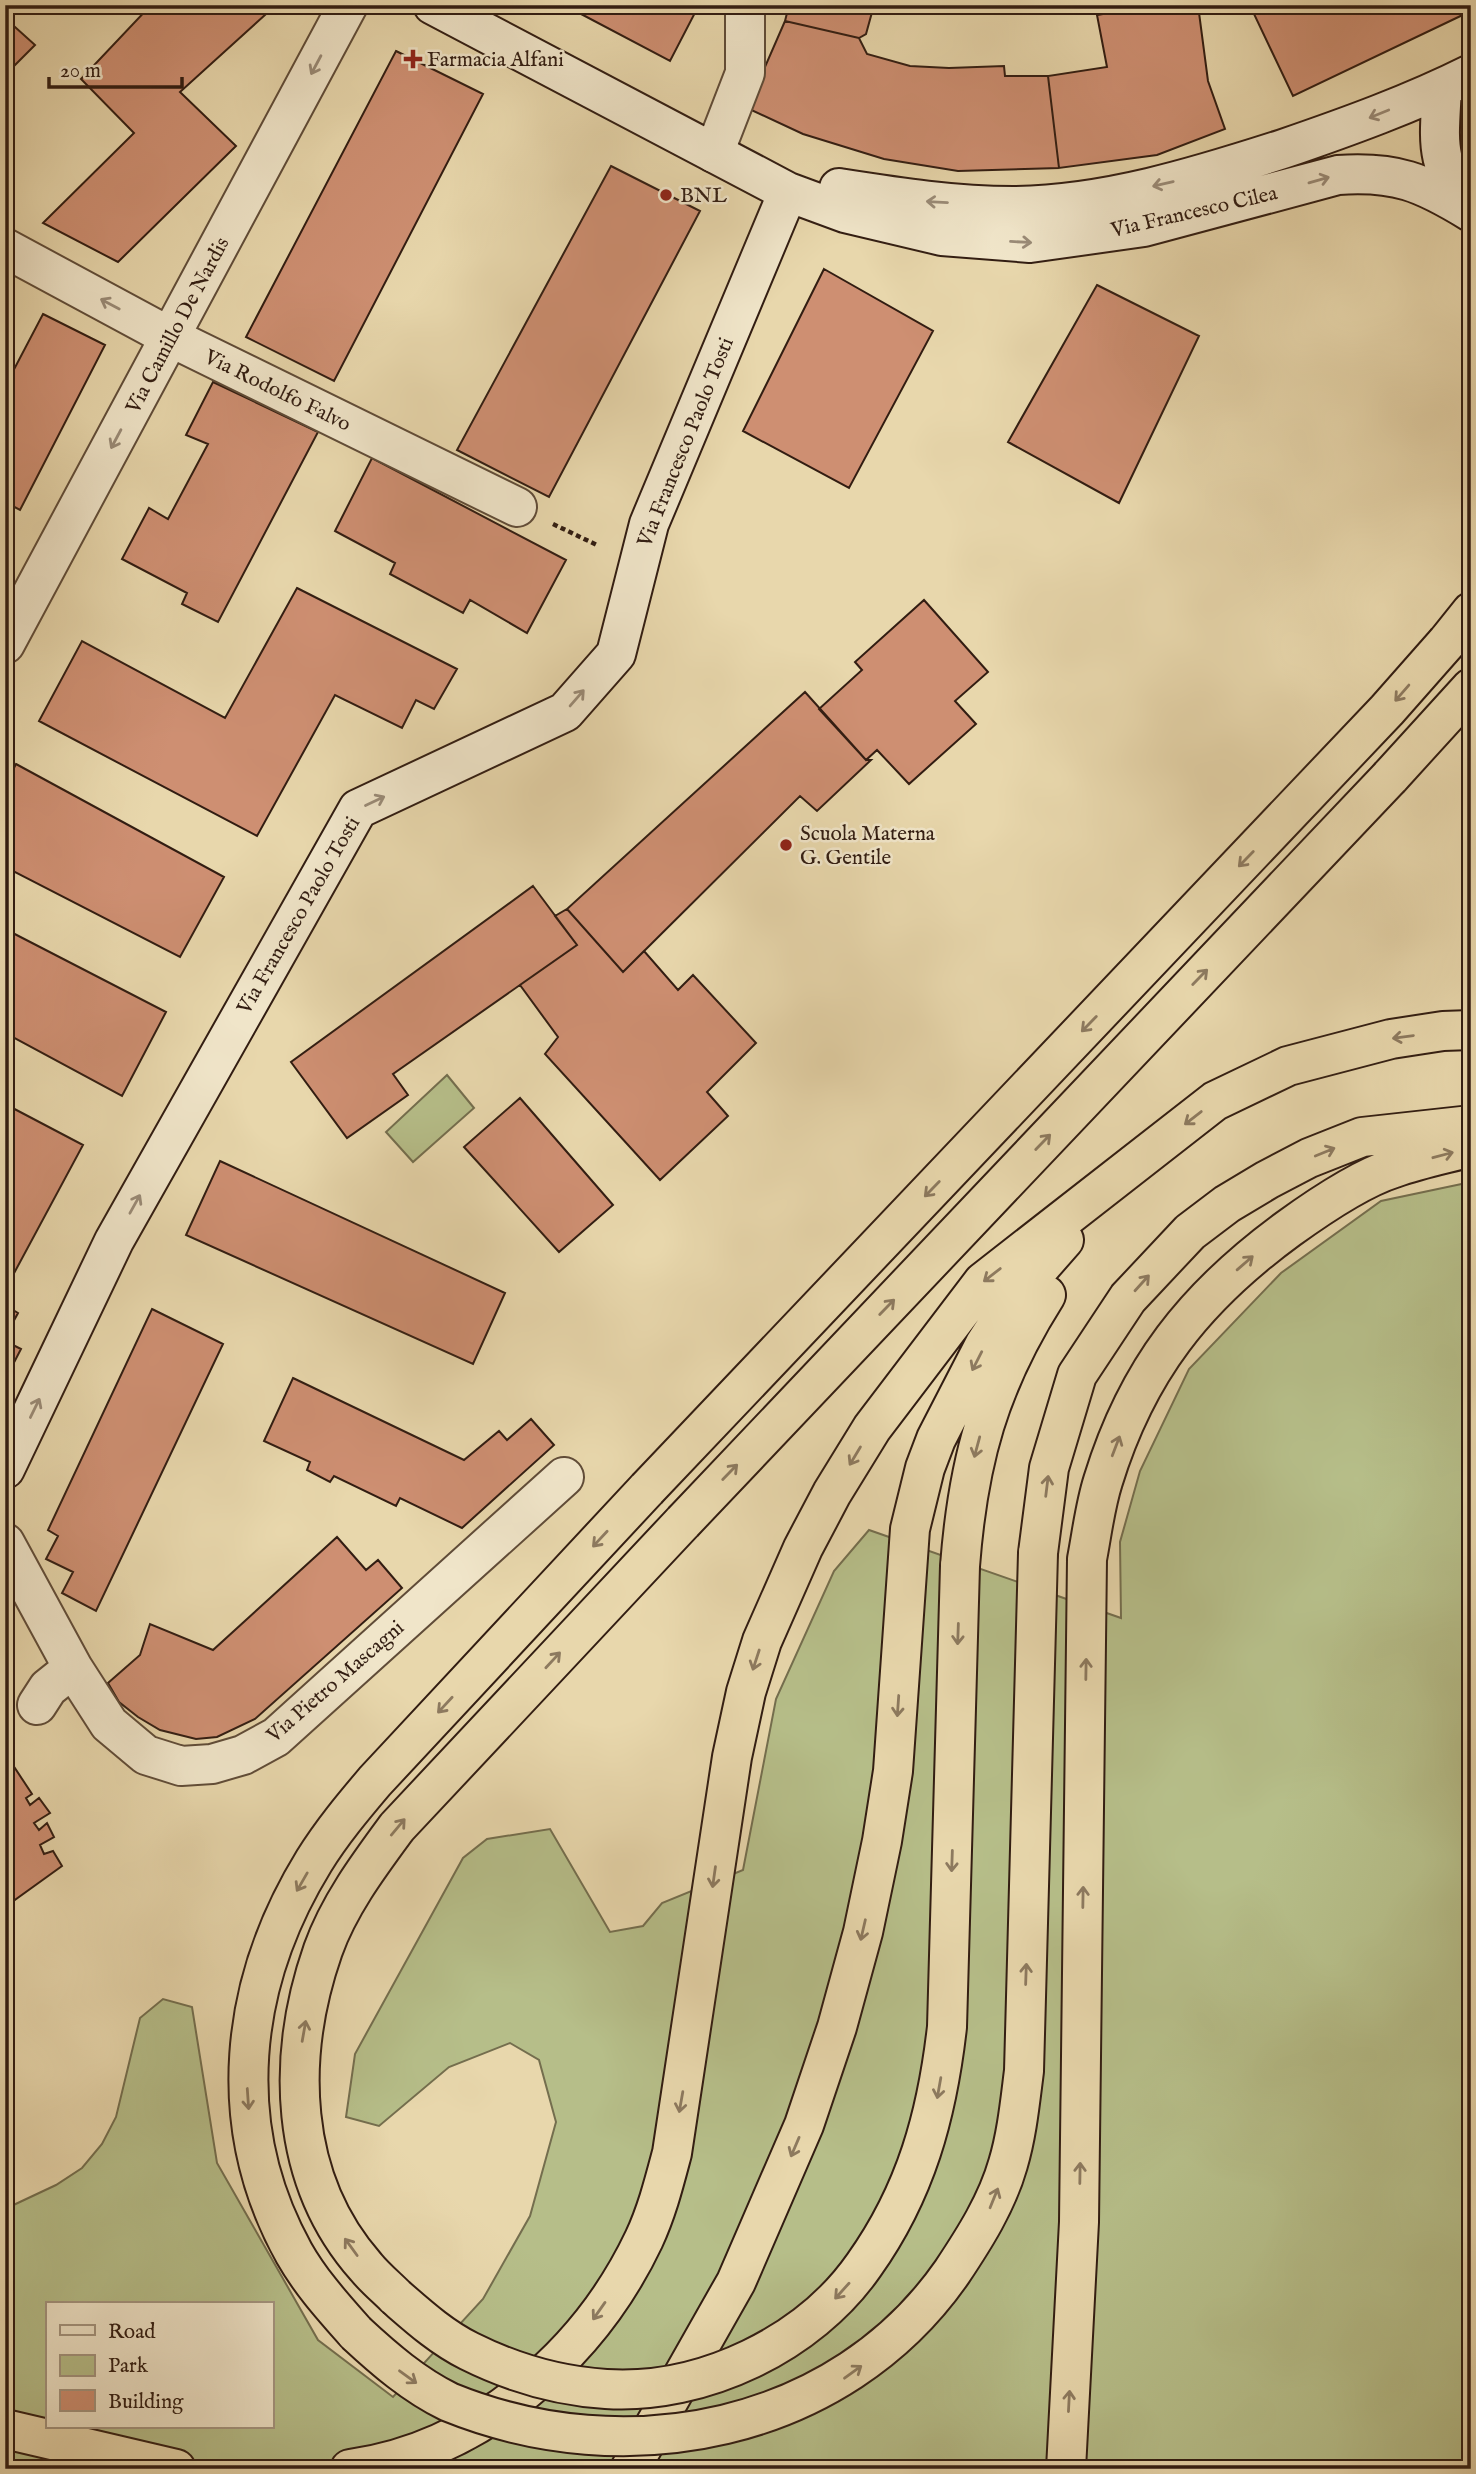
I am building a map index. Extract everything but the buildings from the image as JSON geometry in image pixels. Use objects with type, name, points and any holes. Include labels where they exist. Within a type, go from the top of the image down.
[{"type":"highway","points":[[1471,612],[1387,710],[647,1489],[375,1781],[342,1820],[315,1860],[296,1893],[267,1964],[253,2015],[247,2065],[253,2140],[262,2177],[295,2254],[324,2296],[356,2333],[384,2359],[416,2383],[448,2401],[488,2419],[534,2432],[614,2443],[683,2439],[725,2431],[768,2417],[837,2383],[872,2359],[899,2335],[934,2297],[965,2253],[989,2211],[1007,2166],[1018,2123],[1024,2057],[1038,1553],[1049,1468],[1077,1375],[1128,1298],[1190,1232],[1227,1204],[1309,1158],[1362,1138],[1471,1125]]},
{"type":"highway","points":[[1123,1172],[1039,1306],[996,1389],[973,1464],[964,1516],[960,1566],[947,2027],[942,2067],[925,2147],[890,2224],[864,2267],[836,2298],[809,2322],[754,2358],[716,2374],[645,2387],[608,2389],[539,2378],[468,2350],[434,2330],[365,2267],[342,2235],[316,2182],[303,2139],[299,2065],[304,2029],[323,1949],[357,1883],[397,1827],[1391,777],[1471,688]]},
{"type":"highway","points":[[350,2469],[410,2455],[455,2437],[499,2412],[564,2355],[619,2283],[637,2251],[660,2199],[672,2153],[724,1809],[746,1692],[762,1642],[803,1548],[832,1493],[872,1428],[983,1282],[1215,1101],[1288,1066],[1391,1039],[1443,1031],[1471,1030]]},
{"type":"highway","points":[[1066,2469],[1079,2222],[1087,1559],[1102,1482],[1129,1413],[1151,1368],[1183,1325],[1220,1285],[1259,1251],[1305,1217],[1347,1191],[1391,1168],[1471,1147]]},
{"type":"highway","points":[[629,2469],[736,2282],[804,2125],[838,2027],[863,1932],[882,1841],[893,1771],[910,1529],[925,1468],[936,1439],[985,1344],[1020,1290],[1123,1172]]},
{"type":"highway","points":[[5,2429],[176,2469]]},
{"type":"street","name":"Via Camillo De Nardis","points":[[5,644],[348,5]]},
{"type":"street","name":"Via Francesco Cilea","points":[[433,5],[788,192],[845,213],[942,236],[1030,243],[1144,227],[1338,174],[1370,173],[1401,177],[1439,192],[1471,212]]},
{"type":"street","points":[[714,153],[745,73],[745,5]]},
{"type":"street","name":"Via Francesco Cilea","points":[[788,192],[835,188],[929,202],[1014,206],[1103,197],[1210,173],[1337,131],[1457,81]]},
{"type":"street","points":[[1457,81],[1439,141],[1443,164],[1455,190],[1471,212]]},
{"type":"street","name":"Via Francesco Paolo Tosti","points":[[5,1469],[114,1241],[358,809],[565,712],[616,654],[649,524],[788,192]]},
{"type":"street","name":"Via Rodolfo Falvo","points":[[5,248],[170,337],[517,507]]},
{"type":"street","name":"Via Pietro Mascagni","points":[[5,1543],[73,1668],[109,1724],[146,1755],[181,1766],[212,1763],[243,1755],[284,1730],[564,1477]]},
{"type":"street","points":[[37,1705],[48,1688],[73,1668]]},
{"type":"path","points":[[517,507],[603,548]]},
{"type":"green space","points":[[447,1075],[474,1108],[413,1162],[386,1132]]},
{"type":"green space","points":[[1471,1182],[1471,2469],[5,2469],[5,2209],[56,2185],[82,2168],[102,2144],[116,2117],[140,2018],[163,1999],[192,2007],[217,2163],[318,2340],[393,2397],[483,2299],[530,2216],[556,2122],[539,2060],[510,2043],[449,2067],[379,2126],[346,2117],[355,2054],[463,1858],[487,1839],[550,1829],[610,1932],[643,1926],[662,1903],[743,1870],[776,1699],[834,1571],[869,1530],[1121,1618],[1120,1542],[1140,1471],[1189,1369],[1281,1273],[1381,1201]]},
{"type":"place","name":"Farmacia Alfani","points":[[413,59]]},
{"type":"place","name":"BNL","points":[[666,195]]},
{"type":"place","name":"Scuola Materna G. Gentile","points":[[786,845]]}]
